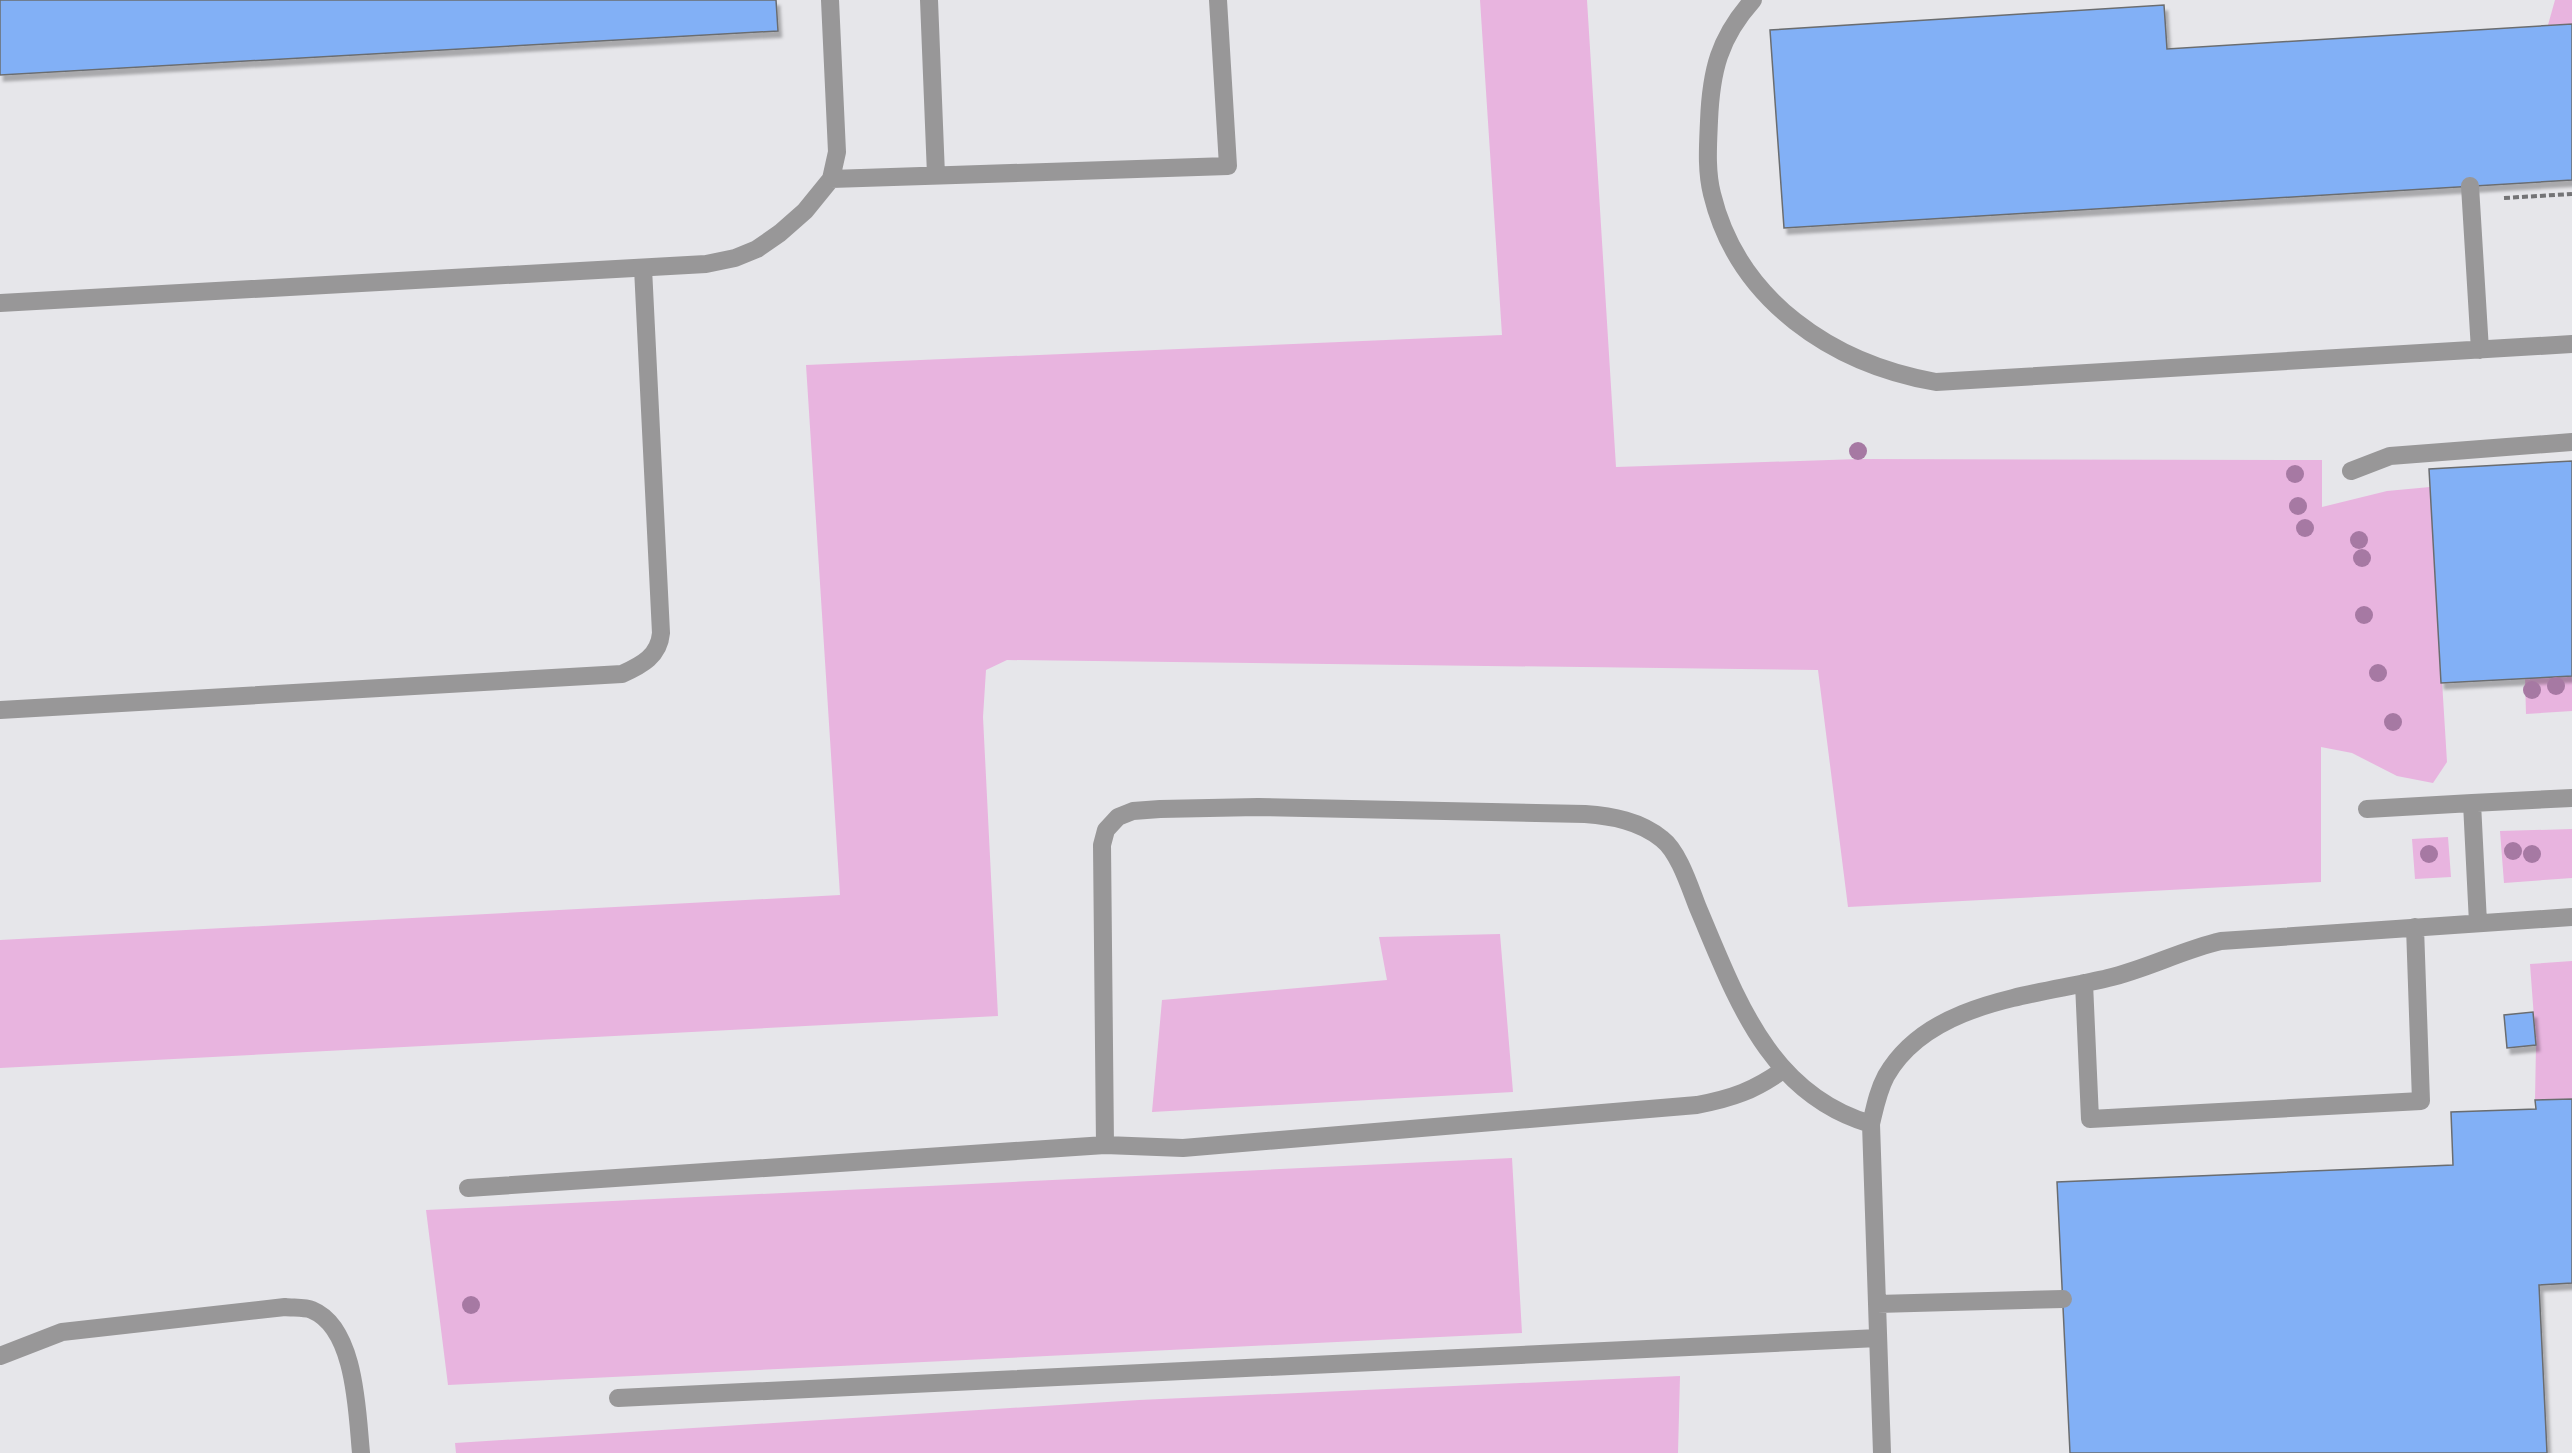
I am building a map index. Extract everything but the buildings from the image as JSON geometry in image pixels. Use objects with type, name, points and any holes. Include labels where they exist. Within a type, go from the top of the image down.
[{"type":"lane","points":[[0,303],[643,268],[706,264],[735,258],[757,249],[805,211],[831,179],[837,152],[830,0]]},
{"type":"lane","points":[[929,0],[936,175]]},
{"type":"lane","points":[[831,179],[1228,166],[1218,0]]},
{"type":"lane","points":[[1753,0],[1737,18],[1722,43],[1711,82],[1707,153],[1711,193],[1726,235],[1746,271],[1772,302],[1813,337],[1901,376],[1936,382],[2572,344]]},
{"type":"lane","points":[[2470,194],[2480,350]]},
{"type":"lane","points":[[0,710],[622,674],[651,658],[660,643],[661,633],[643,268]]},
{"type":"lane","points":[[2351,471],[2390,456],[2572,442]]},
{"type":"lane","points":[[2367,809],[2572,798]]},
{"type":"lane","points":[[2472,802],[2478,923]]},
{"type":"lane","points":[[1105,1145],[1102,845],[1106,830],[1118,817],[1133,811],[1258,807],[1585,814],[1640,825],[1664,840],[1683,870],[1737,999],[1761,1041],[1783,1070],[1812,1096],[1842,1115],[1871,1124]]},
{"type":"lane","points":[[1882,1453],[1871,1124],[1877,1096],[1887,1075],[1909,1049],[1936,1027],[1982,1005],[2132,971],[2160,959],[2221,941],[2572,917]]},
{"type":"lane","points":[[2084,983],[2090,1119],[2421,1101],[2415,927]]},
{"type":"lane","points":[[468,1188],[1105,1145],[1183,1148],[1697,1105],[1741,1095],[1756,1089],[1783,1070]]},
{"type":"lane","points":[[1877,1304],[2063,1299]]},
{"type":"lane","points":[[0,1356],[62,1332],[285,1307],[312,1310],[331,1323],[345,1350],[354,1387],[361,1453]]},
{"type":"lane","points":[[618,1398],[1878,1338]]},
{"type":"path","points":[[2470,194],[2572,194]]},
{"type":"shaded area","points":[[1480,0],[1587,0],[1616,467],[1858,459],[2322,460],[2322,507],[2387,491],[2430,487],[2447,762],[2433,783],[2397,776],[2352,753],[2321,747],[2321,882],[1848,907],[1818,670],[1007,660],[986,670],[983,717],[998,1016],[0,1068],[0,940],[840,895],[806,365],[1502,335]]},
{"type":"shaded area","points":[[2555,0],[2572,0],[2572,24],[2548,25]]},
{"type":"shaded area","points":[[2572,676],[2572,711],[2526,714],[2525,678]]},
{"type":"shaded area","points":[[2572,829],[2572,878],[2504,883],[2500,831]]},
{"type":"shaded area","points":[[2448,837],[2451,877],[2415,879],[2412,839]]},
{"type":"shaded area","points":[[1500,934],[1513,1092],[1152,1112],[1162,1000],[1387,980],[1379,937]]},
{"type":"shaded area","points":[[2572,961],[2572,1099],[2535,1100],[2536,1045],[2530,964]]},
{"type":"shaded area","points":[[1512,1158],[1522,1333],[448,1385],[426,1210]]},
{"type":"shaded area","points":[[1680,1376],[1678,1453],[456,1453],[455,1443],[1139,1400]]}]
